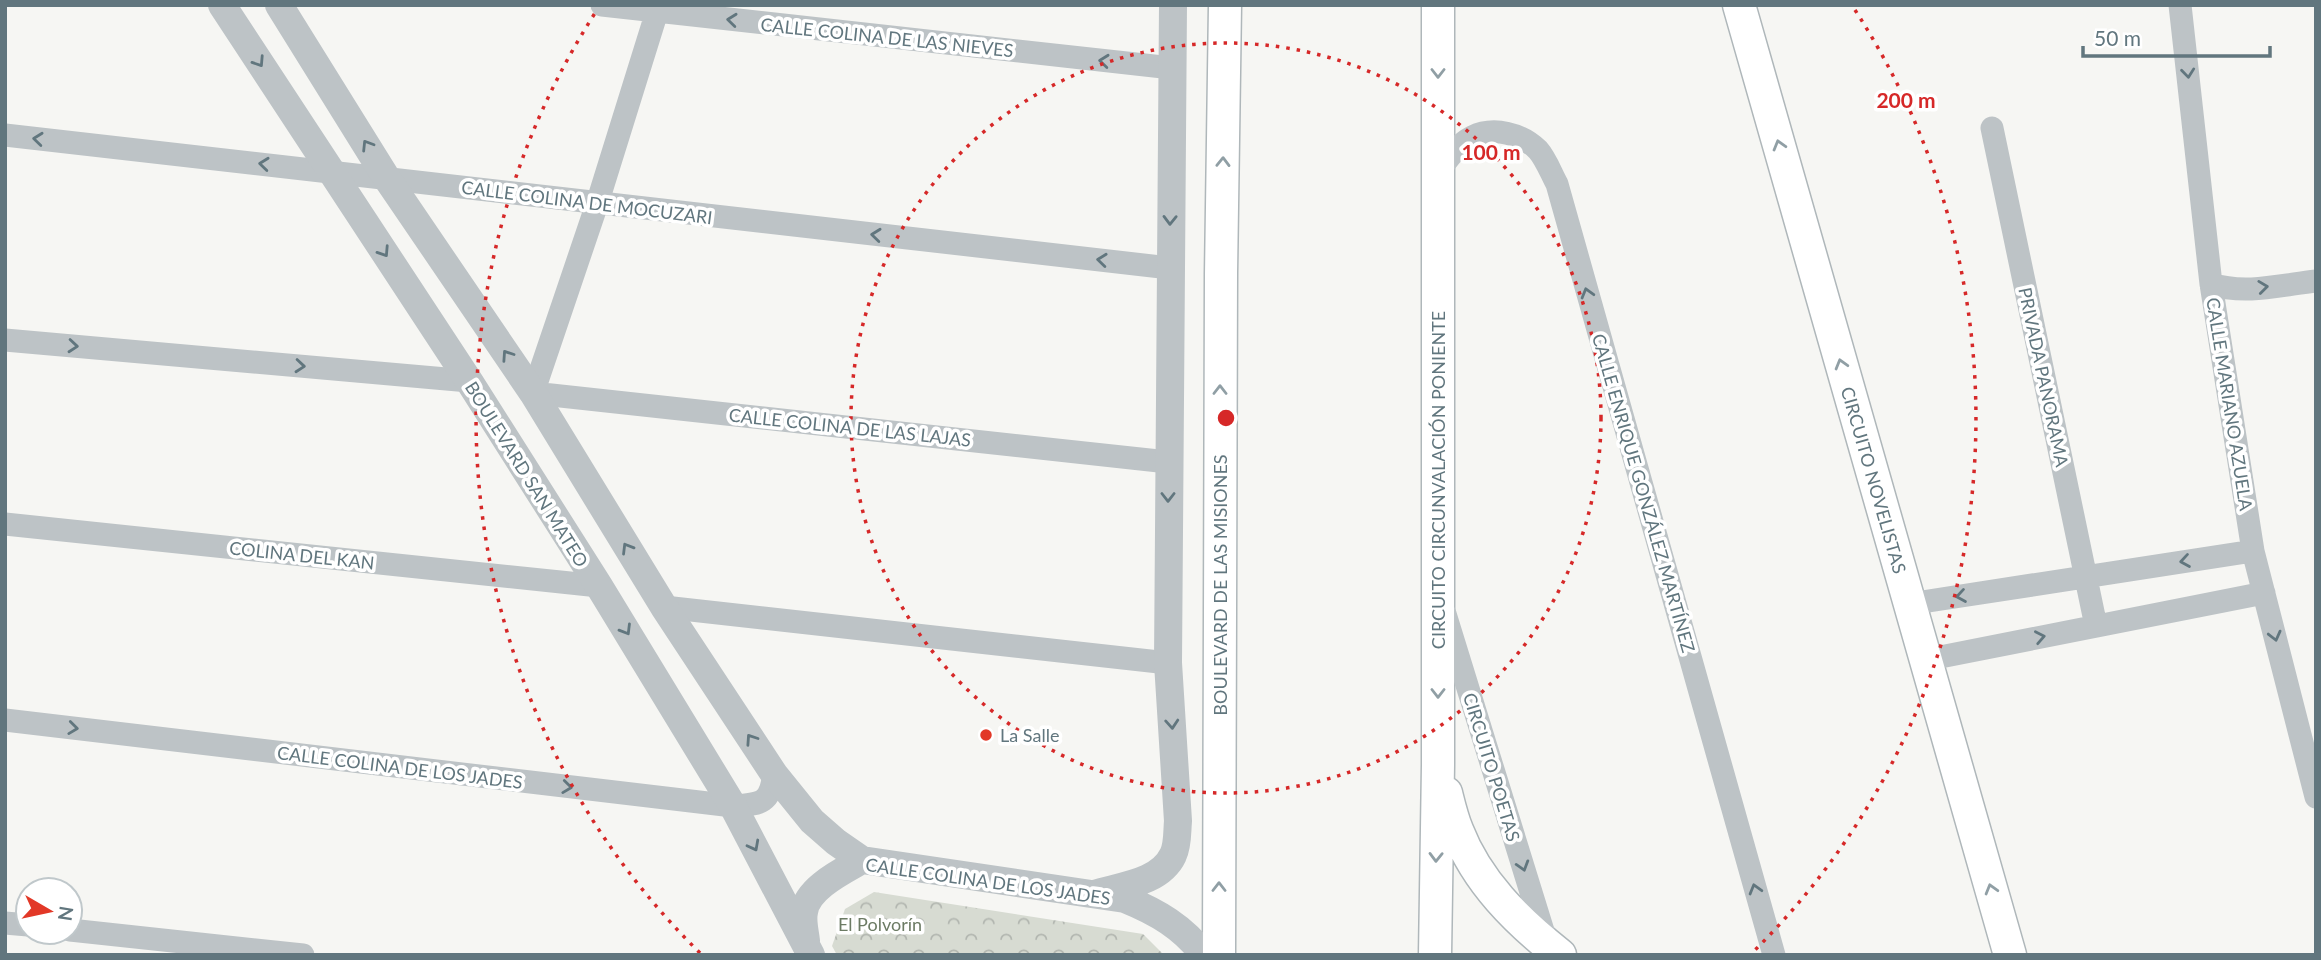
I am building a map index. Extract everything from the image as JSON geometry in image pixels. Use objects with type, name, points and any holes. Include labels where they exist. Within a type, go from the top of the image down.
[{"type":"main road","name":"BOULEVARD DE LAS MISIONES","points":[[1219,955],[1221,288],[1226,5]]},
{"type":"main road","name":"CIRCUITO CIRCUNVALACIÓN PONIENTE","points":[[1435,955],[1438,765],[1438,5]]},
{"type":"main road","name":"CIRCUITO NOVELISTAS","points":[[1740,5],[2010,955]]},
{"type":"main road","name":"CIRCUITO POETAS","points":[[1438,765],[1457,830],[1473,863],[1518,920],[1554,950]]},
{"type":"street","name":"BOULEVARD SAN MATEO","points":[[222,5],[599,586],[733,806],[809,949]]},
{"type":"street","points":[[279,5],[386,177],[533,393],[664,607],[774,774],[812,821],[862,860]]},
{"type":"street","name":"CALLE COLINA DE LAS NIEVES","points":[[602,5],[658,8],[1172,68]]},
{"type":"street","points":[[1094,894],[1160,872],[1173,855],[1178,821],[1168,663],[1173,5]]},
{"type":"street","name":"CALLE MARIANO AZUELA","points":[[2184,7],[2211,284],[2253,551],[2316,797]]},
{"type":"street","points":[[533,393],[597,204],[658,8]]},
{"type":"street","name":"PRIVADA PANORAMA","points":[[1992,128],[2096,626]]},
{"type":"street","name":"CALLE ENRIQUE GONZÁLEZ MARTÍNEZ","points":[[1438,172],[1456,149],[1473,136],[1498,131],[1518,136],[1539,151],[1556,184],[1774,955]]},
{"type":"street","name":"CALLE COLINA DE MOCUZARI","points":[[5,135],[1170,268]]},
{"type":"street","points":[[2211,284],[2243,290],[2316,281]]},
{"type":"street","points":[[5,341],[468,381]]},
{"type":"street","name":"CALLE COLINA DE LAS LAJAS","points":[[533,393],[1168,462]]},
{"type":"street","name":"COLINA DEL KAN","points":[[5,524],[599,586]]},
{"type":"street","points":[[1909,604],[2253,551]]},
{"type":"street","name":"CIRCUITO POETAS","points":[[1438,591],[1554,950]]},
{"type":"street","points":[[1925,660],[2264,593]]},
{"type":"street","points":[[664,607],[1168,663]]},
{"type":"street","name":"CALLE COLINA DE LOS JADES","points":[[5,720],[733,806],[752,805],[765,800],[772,792],[774,774]]},
{"type":"street","name":"CALLE COLINA DE LOS JADES","points":[[809,949],[803,910],[825,882],[862,860],[1125,900],[1155,911],[1181,929],[1204,955]]},
{"type":"street","points":[[84,932],[303,955]]},
{"type":"green space","name":"El Polvorín","points":[[874,892],[1143,934],[1164,955],[837,955],[832,946],[845,909]]},
{"type":"place","name":"La Salle","points":[[986,735]]}]
